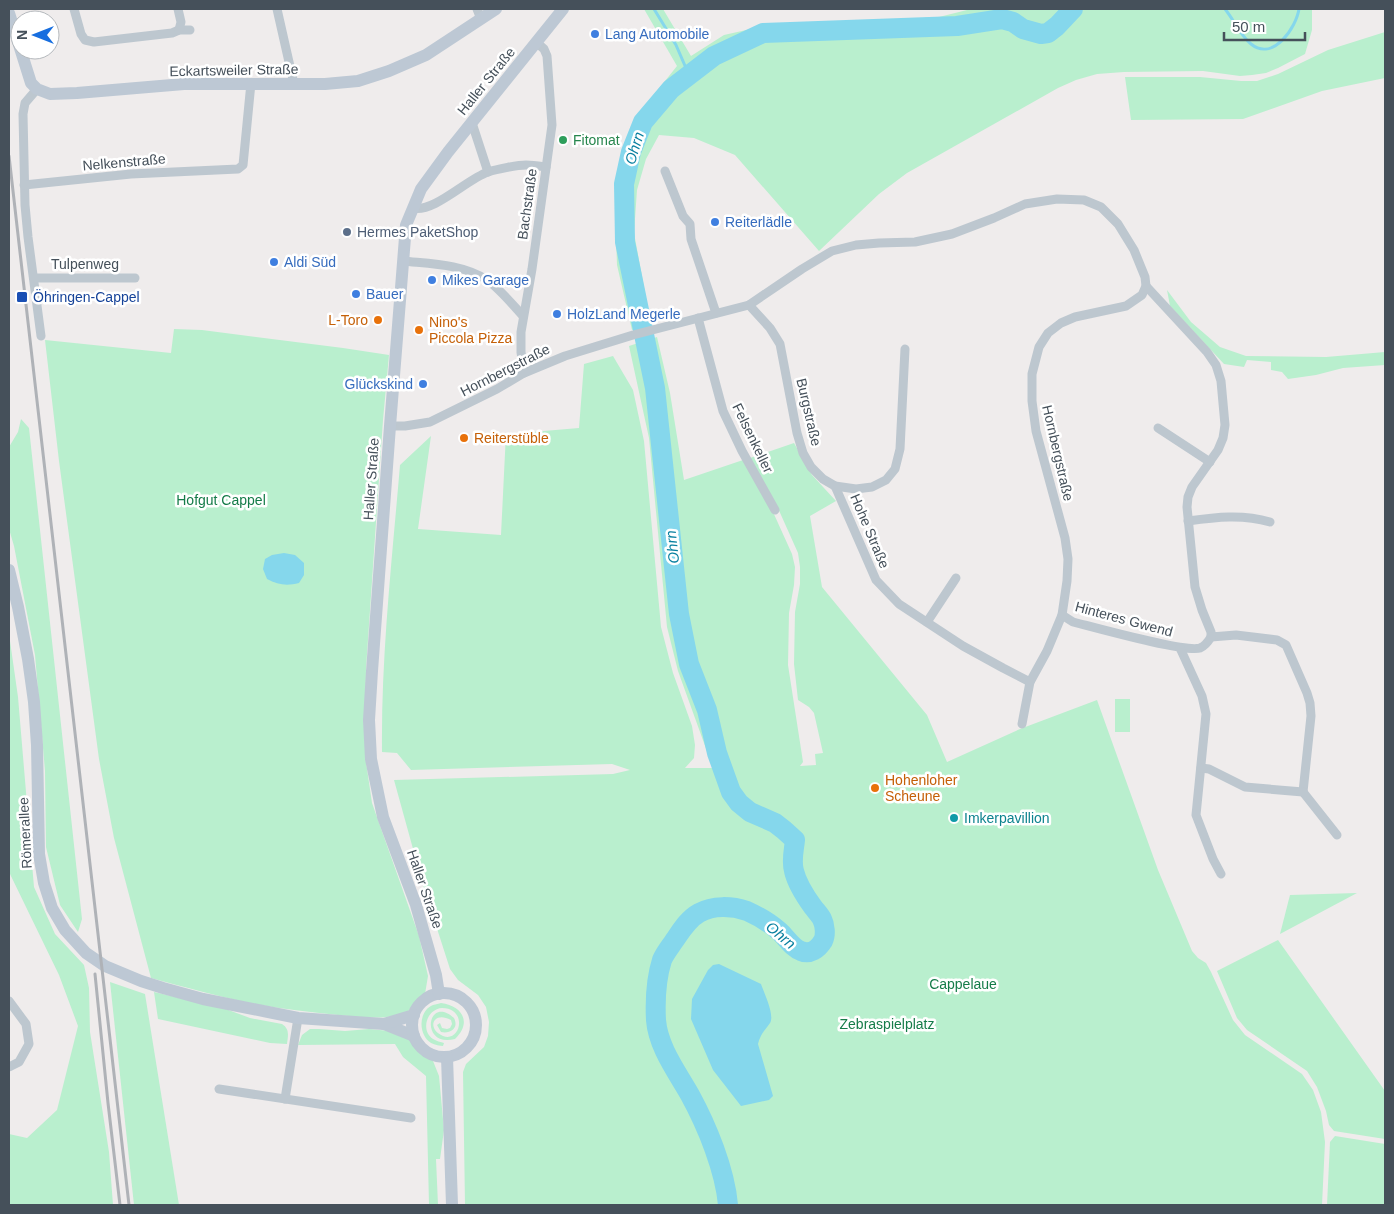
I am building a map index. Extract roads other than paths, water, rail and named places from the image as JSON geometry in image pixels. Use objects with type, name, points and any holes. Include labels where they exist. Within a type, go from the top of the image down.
[{"type":"main road","name":"Eckartsweiler Straße","points":[[37,89],[50,94],[184,84],[325,84],[358,81],[389,71],[426,55],[479,14],[496,9]]},
{"type":"main road","name":"Haller Straße","points":[[439,994],[436,975],[416,905],[383,817],[371,758],[369,720],[406,225],[421,189],[561,9]]},
{"type":"main road","points":[[9,14],[28,75],[31,83],[37,89]]},
{"type":"main road","name":"Römerallee","points":[[9,570],[28,659],[34,702],[37,745],[39,854],[44,883],[52,908],[65,930],[86,953],[105,966],[141,981],[203,999],[298,1018],[384,1024],[414,1036]]},
{"type":"main road","points":[[439,994],[459,997],[467,1003],[476,1021],[472,1041],[465,1049],[447,1057],[436,1056],[427,1052],[419,1045],[414,1036],[412,1026],[417,1007],[431,996],[439,994]]},
{"type":"main road","name":"Römerallee","points":[[384,1024],[414,1015]]},
{"type":"main road","points":[[447,1057],[452,1205]]},
{"type":"street","points":[[74,9],[81,34],[85,40],[94,42],[172,34],[180,30],[190,30]]},
{"type":"street","points":[[178,9],[181,22],[180,30]]},
{"type":"street","points":[[277,9],[294,84]]},
{"type":"street","name":"Bachstraße","points":[[524,373],[520,352],[521,332],[532,269],[552,125],[547,56],[544,49],[536,42]]},
{"type":"street","name":"Nelkenstraße","points":[[24,185],[131,174],[238,169],[244,165],[251,83]]},
{"type":"street","points":[[37,89],[25,103],[23,114],[24,185],[28,237],[41,336]]},
{"type":"street","points":[[472,123],[488,172]]},
{"type":"street","points":[[413,208],[419,209],[431,206],[488,172],[526,164],[546,167]]},
{"type":"street","points":[[665,171],[683,216],[690,224],[691,239],[716,313]]},
{"type":"street","points":[[698,318],[749,305],[802,269],[832,252],[856,245],[915,242],[952,234],[1025,204],[1058,199],[1084,200],[1101,207],[1118,224],[1134,250],[1145,277],[1146,286],[1207,352],[1216,365],[1221,381],[1225,425],[1223,438],[1218,450],[1192,487],[1187,507],[1195,587],[1211,637],[1236,635],[1277,640],[1286,645],[1310,703],[1311,716],[1302,792]]},
{"type":"street","points":[[403,261],[451,266],[472,272],[488,281],[523,316]]},
{"type":"street","name":"Tulpenweg","points":[[34,278],[136,278]]},
{"type":"street","name":"Hornbergstraße","points":[[1030,682],[1047,650],[1062,615],[1068,559],[1065,538],[1036,431],[1032,401],[1032,374],[1039,347],[1048,333],[1060,323],[1074,317],[1126,306],[1142,296],[1146,286]]},
{"type":"street","name":"Burgstraße","points":[[749,305],[770,328],[780,344],[797,433],[803,453],[823,479],[835,486]]},
{"type":"street","name":"Hornbergstraße","points":[[390,426],[430,422],[497,390],[524,373],[565,356],[633,335],[698,318]]},
{"type":"street","name":"Felsenkeller","points":[[698,318],[723,411],[742,451],[775,510]]},
{"type":"street","points":[[835,486],[856,489],[872,488],[886,480],[895,469],[900,449],[904,349]]},
{"type":"street","points":[[1158,428],[1210,462]]},
{"type":"street","name":"Hohe Straße","points":[[835,486],[876,580],[899,604],[963,646],[1030,682]]},
{"type":"street","points":[[1188,521],[1220,517],[1257,518],[1270,522]]},
{"type":"street","points":[[927,622],[956,578]]},
{"type":"street","name":"Hinteres Gwend","points":[[1062,615],[1073,622],[1180,648],[1198,649],[1204,646],[1211,637]]},
{"type":"street","name":"Hinteres Gwend","points":[[1180,648],[1202,696],[1206,714],[1196,815],[1212,859],[1221,874]]},
{"type":"street","points":[[1022,724],[1030,682]]},
{"type":"street","points":[[1201,768],[1209,769],[1245,787],[1302,792],[1337,835]]},
{"type":"street","points":[[9,1001],[26,1024],[29,1044],[19,1062],[9,1067]]},
{"type":"street","points":[[285,1099],[298,1018]]},
{"type":"street","points":[[219,1089],[412,1118]]},
{"type":"water","points":[[284,553],[295,555],[304,563],[304,575],[299,583],[275,583],[267,579],[263,569],[265,559],[272,555]]},
{"type":"water","points":[[719,964],[761,984],[771,1015],[770,1023],[761,1035],[758,1044],[773,1096],[769,1100],[741,1106],[713,1070],[691,1019],[692,999],[708,970],[713,965]]},
{"type":"waterway","points":[[654,9],[676,45],[689,75]]},
{"type":"waterway","name":"Ohrn","points":[[728,1205],[723,1177],[709,1134],[660,1040],[656,1020],[656,997],[658,975],[662,960],[682,929],[704,910],[729,907],[747,911],[772,925],[798,950],[804,952],[814,951],[819,946],[824,939],[825,930],[822,919],[804,894],[795,876],[793,867],[795,840],[775,823],[750,812],[739,803],[731,792],[717,753],[707,710],[689,664],[679,614],[655,388],[625,242],[624,184],[631,152],[643,122],[671,89],[714,56],[763,33],[957,26],[1002,19],[1013,22],[1023,29],[1041,34],[1048,33],[1057,26],[1073,9]]},
{"type":"waterway","name":"Ohrn","points":[[1225,9],[1240,32],[1251,44],[1267,49],[1275,46],[1288,33],[1297,17],[1299,9]]},
{"type":"railway","points":[[9,156],[129,1205]]},
{"type":"railway","points":[[95,974],[120,1205]]},
{"type":"place","name":"Lang Automobile","points":[[595,34]]},
{"type":"place","name":"Fitomat","points":[[563,140]]},
{"type":"place","name":"Reiterlädle","points":[[715,222]]},
{"type":"place","name":"Hermes PaketShop","points":[[347,232]]},
{"type":"place","name":"Aldi Süd","points":[[274,262]]},
{"type":"place","name":"Mikes Garage","points":[[432,280]]},
{"type":"place","name":"Bauer","points":[[356,294]]},
{"type":"place","name":"Öhringen-Cappel","points":[[22,297]]},
{"type":"place","name":"HolzLand Megerle","points":[[557,314]]},
{"type":"place","name":"L-Toro","points":[[378,320]]},
{"type":"place","name":"Nino's Piccola Pizza","points":[[419,330]]},
{"type":"place","name":"Glückskind","points":[[423,384]]},
{"type":"place","name":"Reiterstüble","points":[[464,438]]},
{"type":"place","name":"Hohenloher Scheune","points":[[875,788]]},
{"type":"place","name":"Imkerpavillion","points":[[954,818]]},
{"type":"park label","name":"Hofgut Cappel","points":[[221,500]]},
{"type":"park label","name":"Cappelaue","points":[[963,984]]},
{"type":"park label","name":"Zebraspielplatz","points":[[887,1024]]}]
